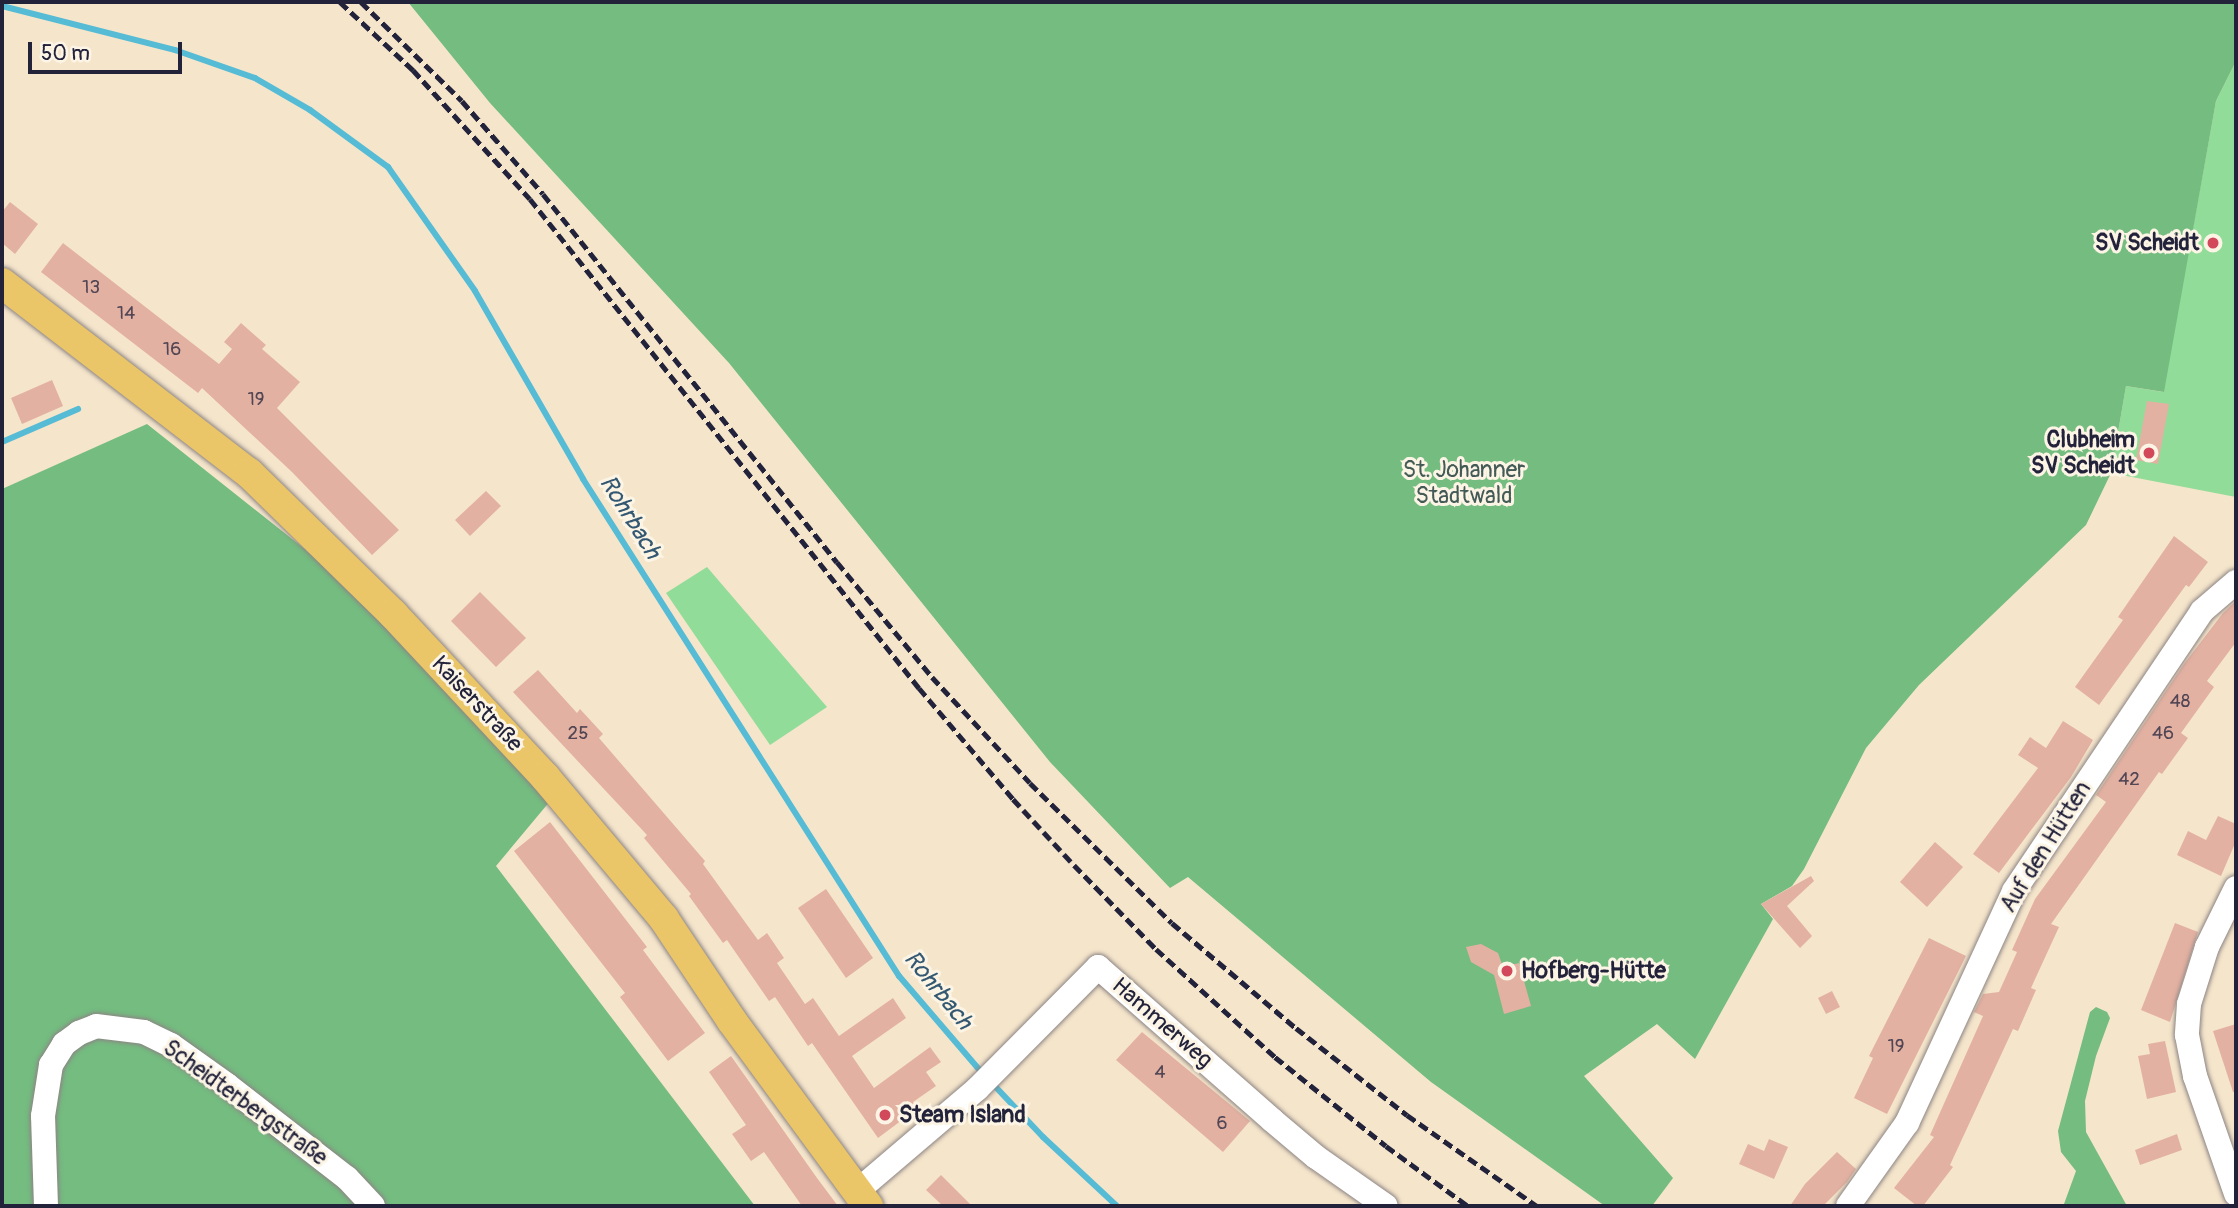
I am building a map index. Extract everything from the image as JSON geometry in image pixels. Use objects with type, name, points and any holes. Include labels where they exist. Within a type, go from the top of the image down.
[{"type":"main road","name":"Kaiserstraße","points":[[2,283],[249,473],[393,614],[545,778],[664,919],[732,1021],[862,1199]]},
{"type":"street","name":"Auf den Hütten","points":[[1848,1206],[1907,1123],[2014,891],[2202,611],[2236,582]]},
{"type":"street","points":[[2236,888],[2207,947],[2189,1004],[2187,1035],[2195,1076],[2236,1194]]},
{"type":"street","name":"Hammerweg","points":[[862,1199],[1098,967],[1290,1135],[1386,1206]]},
{"type":"street","name":"Scheidterbergstraße","points":[[46,1206],[43,1116],[51,1065],[64,1044],[79,1033],[96,1026],[144,1032],[171,1045],[336,1170],[373,1206]]},
{"type":"green space","name":"St. Johanner Stadtwald","points":[[408,2],[2236,2],[2236,61],[2216,101],[2164,392],[2126,386],[2111,473],[2086,525],[1919,685],[1866,748],[1804,869],[1792,886],[1761,904],[1773,919],[1695,1059],[1657,1024],[1584,1076],[1673,1178],[1652,1206],[1605,1206],[1431,1082],[1188,877],[1170,888],[1050,762],[729,363],[490,103]]},
{"type":"green space","name":"SV Scheidt","points":[[2236,61],[2236,497],[2111,473],[2126,386],[2163,392],[2216,101]]},
{"type":"green space","points":[[147,424],[340,577],[551,800],[496,866],[755,1206],[2,1206],[2,489]]},
{"type":"green space","points":[[707,567],[827,707],[770,745],[666,593]]},
{"type":"green space","points":[[2096,1007],[2107,1012],[2110,1018],[2096,1056],[2085,1101],[2086,1132],[2127,1206],[2064,1204],[2076,1171],[2061,1152],[2058,1131],[2090,1012]]},
{"type":"building","points":[[10,202],[38,224],[15,254],[2,243],[2,212]]},
{"type":"building","points":[[63,243],[219,364],[232,349],[224,342],[241,323],[266,345],[262,349],[300,382],[277,408],[399,530],[372,555],[292,472],[202,388],[198,393],[41,272]]},
{"type":"building","points":[[52,380],[63,406],[22,424],[11,398]]},
{"type":"building","points":[[2147,401],[2169,404],[2158,464],[2136,460]]},
{"type":"building","points":[[486,491],[501,506],[470,536],[455,520]]},
{"type":"building","points":[[2174,536],[2208,562],[2189,587],[2186,585],[2099,705],[2075,687],[2123,620],[2118,617]]},
{"type":"building","points":[[480,592],[526,638],[496,667],[451,621]]},
{"type":"building","points":[[2236,601],[2236,642],[2207,681],[2214,687],[2181,733],[2188,738],[2162,774],[2159,772],[2051,924],[2059,927],[2031,988],[2036,990],[2018,1031],[2013,1029],[1950,1165],[1953,1167],[1923,1206],[1917,1206],[1894,1188],[1934,1137],[1930,1135],[1983,1016],[1974,1012],[1983,994],[1999,992],[2017,952],[2012,950],[2035,899],[2106,802],[2096,795],[2184,664],[2223,613]]},
{"type":"building","points":[[538,670],[577,713],[580,709],[603,734],[599,738],[705,861],[703,864],[758,940],[767,933],[784,958],[777,963],[805,1004],[813,998],[839,1036],[893,998],[906,1018],[852,1056],[874,1088],[930,1047],[941,1062],[926,1072],[936,1086],[913,1102],[918,1108],[878,1138],[812,1043],[808,1046],[775,997],[769,1001],[727,940],[723,943],[689,896],[691,894],[644,838],[647,835],[513,692]]},
{"type":"building","points":[[2063,721],[2093,740],[2071,777],[1999,873],[1973,854],[2038,768],[2018,755],[2030,737],[2046,748]]},
{"type":"building","points":[[2218,816],[2236,824],[2236,841],[2221,876],[2177,855],[2188,831],[2206,840]]},
{"type":"building","points":[[550,822],[647,947],[643,950],[705,1033],[668,1061],[620,997],[625,993],[514,851]]},
{"type":"building","points":[[1935,842],[1963,867],[1927,907],[1900,882]]},
{"type":"building","points":[[1811,876],[1814,881],[1787,906],[1812,936],[1800,948],[1761,904]]},
{"type":"building","points":[[826,889],[873,958],[846,978],[798,908]]},
{"type":"building","points":[[2175,923],[2198,932],[2170,1022],[2141,1010]]},
{"type":"building","points":[[1929,938],[1966,956],[1887,1114],[1854,1098],[1873,1058],[1869,1056]]},
{"type":"building","name":"Hofberg-Hütte","points":[[1481,944],[1498,953],[1503,967],[1519,963],[1531,1006],[1504,1014],[1494,975],[1471,962],[1466,947]]},
{"type":"building","points":[[1832,991],[1840,1007],[1826,1014],[1818,998]]},
{"type":"building","points":[[2236,1024],[2236,1092],[2233,1092],[2213,1031]]},
{"type":"building","points":[[1142,1032],[1250,1121],[1223,1152],[1116,1060]]},
{"type":"building","points":[[2165,1041],[2176,1092],[2147,1099],[2138,1056],[2150,1054],[2148,1044]]},
{"type":"building","points":[[731,1056],[838,1206],[802,1206],[764,1152],[751,1161],[732,1134],[746,1125],[709,1072]]},
{"type":"building","points":[[2177,1134],[2182,1150],[2140,1165],[2135,1150]]},
{"type":"building","points":[[1769,1139],[1788,1147],[1774,1179],[1739,1164],[1748,1144],[1764,1151]]},
{"type":"building","points":[[1837,1152],[1856,1169],[1847,1182],[1823,1206],[1790,1206],[1805,1184]]},
{"type":"building","points":[[941,1175],[972,1206],[943,1206],[926,1190]]},
{"type":"waterway","name":"Rohrbach","points":[[2,6],[175,50],[255,78],[310,110],[388,167],[475,291],[583,479],[899,976],[984,1075]]},
{"type":"waterway","points":[[2,442],[78,409]]},
{"type":"waterway","name":"Rohrbach","points":[[991,1082],[1043,1137],[1117,1206]]},
{"type":"railway","points":[[340,2],[413,70],[530,199],[919,688],[1013,799],[1074,865],[1156,949],[1275,1057],[1386,1146],[1468,1206]]},
{"type":"railway","points":[[361,2],[462,101],[543,194],[932,677],[1030,783],[1172,923],[1296,1028],[1407,1115],[1537,1206]]},
{"type":"place","name":"SV Scheidt","points":[[2213,243]]},
{"type":"place","name":"Clubheim SV Scheidt","points":[[2149,453]]},
{"type":"place","name":"Hofberg-Hütte","points":[[1507,971]]},
{"type":"place","name":"Steam Island","points":[[885,1115]]}]
